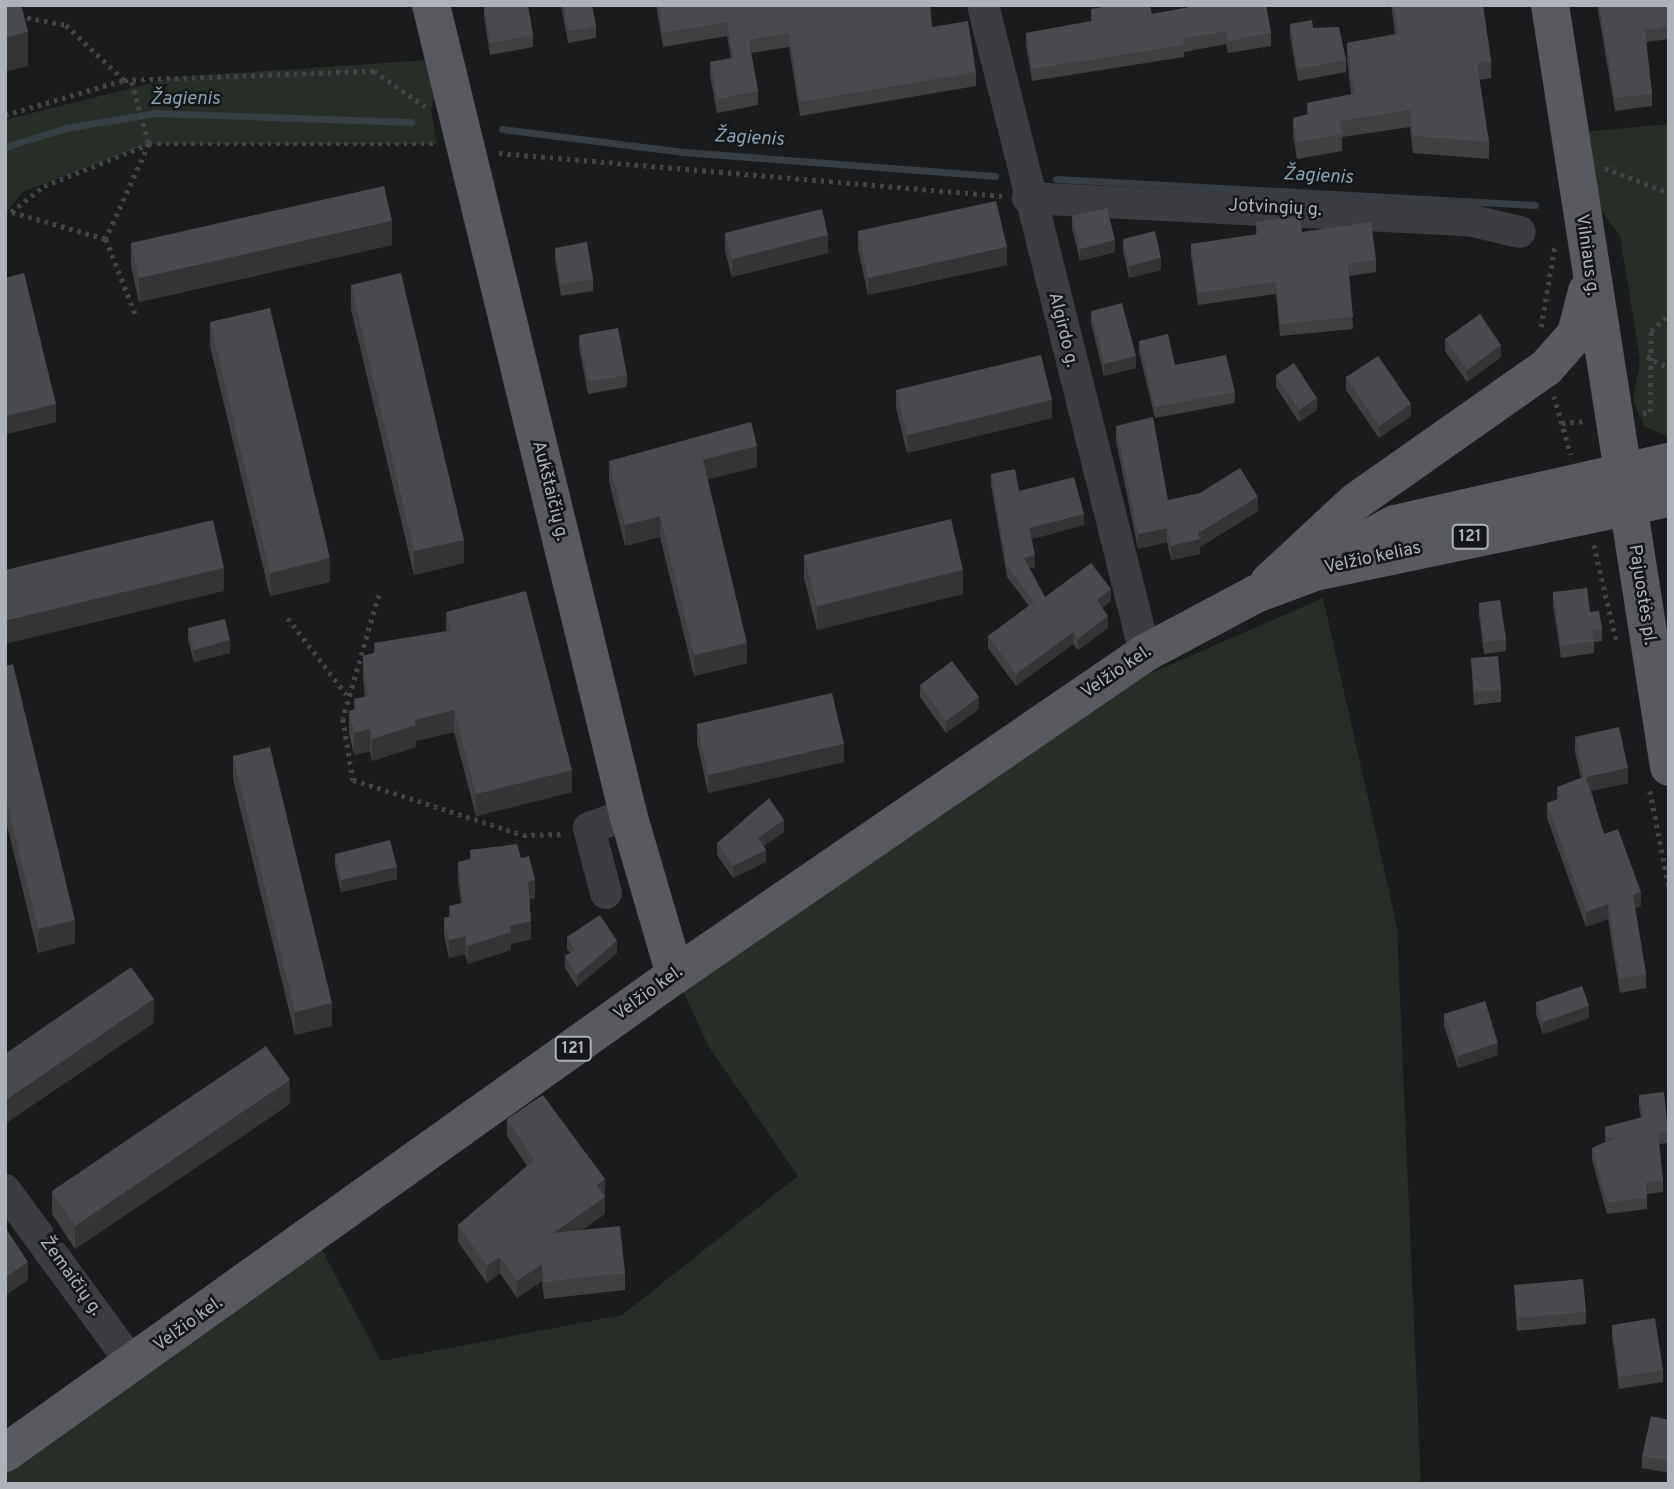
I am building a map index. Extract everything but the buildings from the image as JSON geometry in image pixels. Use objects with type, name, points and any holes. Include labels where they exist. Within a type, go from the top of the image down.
[{"type":"main road","name":"Aukštaičių g.","points":[[431,5],[628,814],[675,975]]},
{"type":"main road","name":"Vilniaus g.","points":[[1550,5],[1589,282],[1623,487]]},
{"type":"main road","points":[[1256,594],[1354,502],[1546,368],[1576,334],[1589,282]]},
{"type":"main road","points":[[1623,487],[1669,463]]},
{"type":"main road","points":[[1623,487],[1669,498]]},
{"type":"main road","name":"Velžio kelias","points":[[1315,572],[1623,487]]},
{"type":"main road","name":"Pajuostės pl.","points":[[1623,487],[1669,767]]},
{"type":"main road","name":"Velžio kel.","points":[[5,1453],[133,1365],[675,975],[1145,653],[1256,594],[1315,572]]},
{"type":"street","name":"Algirdo g.","points":[[983,5],[1028,198],[1145,653]]},
{"type":"street","name":"Jotvingių g.","points":[[1028,198],[1468,220],[1520,232]]},
{"type":"street","points":[[606,893],[589,828],[628,814]]},
{"type":"street","name":"Žemaičių g.","points":[[5,1189],[133,1365]]},
{"type":"path","points":[[14,16],[66,25],[124,80],[132,82],[374,71],[432,110]]},
{"type":"path","points":[[5,115],[124,80]]},
{"type":"path","points":[[132,82],[149,144],[106,239],[137,318]]},
{"type":"path","points":[[106,239],[11,212],[44,186],[149,144],[437,144],[435,132]]},
{"type":"path","points":[[492,140],[495,153],[1028,198]]},
{"type":"path","points":[[1630,178],[1669,193]]},
{"type":"path","points":[[1669,315],[1651,331],[1646,356],[1669,368]]},
{"type":"path","points":[[379,595],[347,695],[343,719],[353,780],[523,835],[589,828]]},
{"type":"path","points":[[288,618],[347,695]]},
{"type":"shaded area","points":[[444,59],[431,110],[437,144],[149,144],[23,192],[5,214],[5,120],[176,77]]},
{"type":"shaded area","points":[[1669,124],[1669,437],[1644,426],[1633,400],[1640,360],[1620,236],[1597,205],[1583,132]]},
{"type":"shaded area","points":[[1323,598],[1397,927],[1421,1484],[5,1484],[5,1452],[314,1235],[381,1361],[622,1315],[798,1176],[709,1047],[675,975],[1117,688]]},
{"type":"waterway","name":"Žagienis","points":[[5,147],[66,128],[155,113],[411,122]]},
{"type":"waterway","name":"Žagienis","points":[[502,129],[684,152],[995,176]]},
{"type":"waterway","name":"Žagienis","points":[[1056,179],[1535,205]]}]
